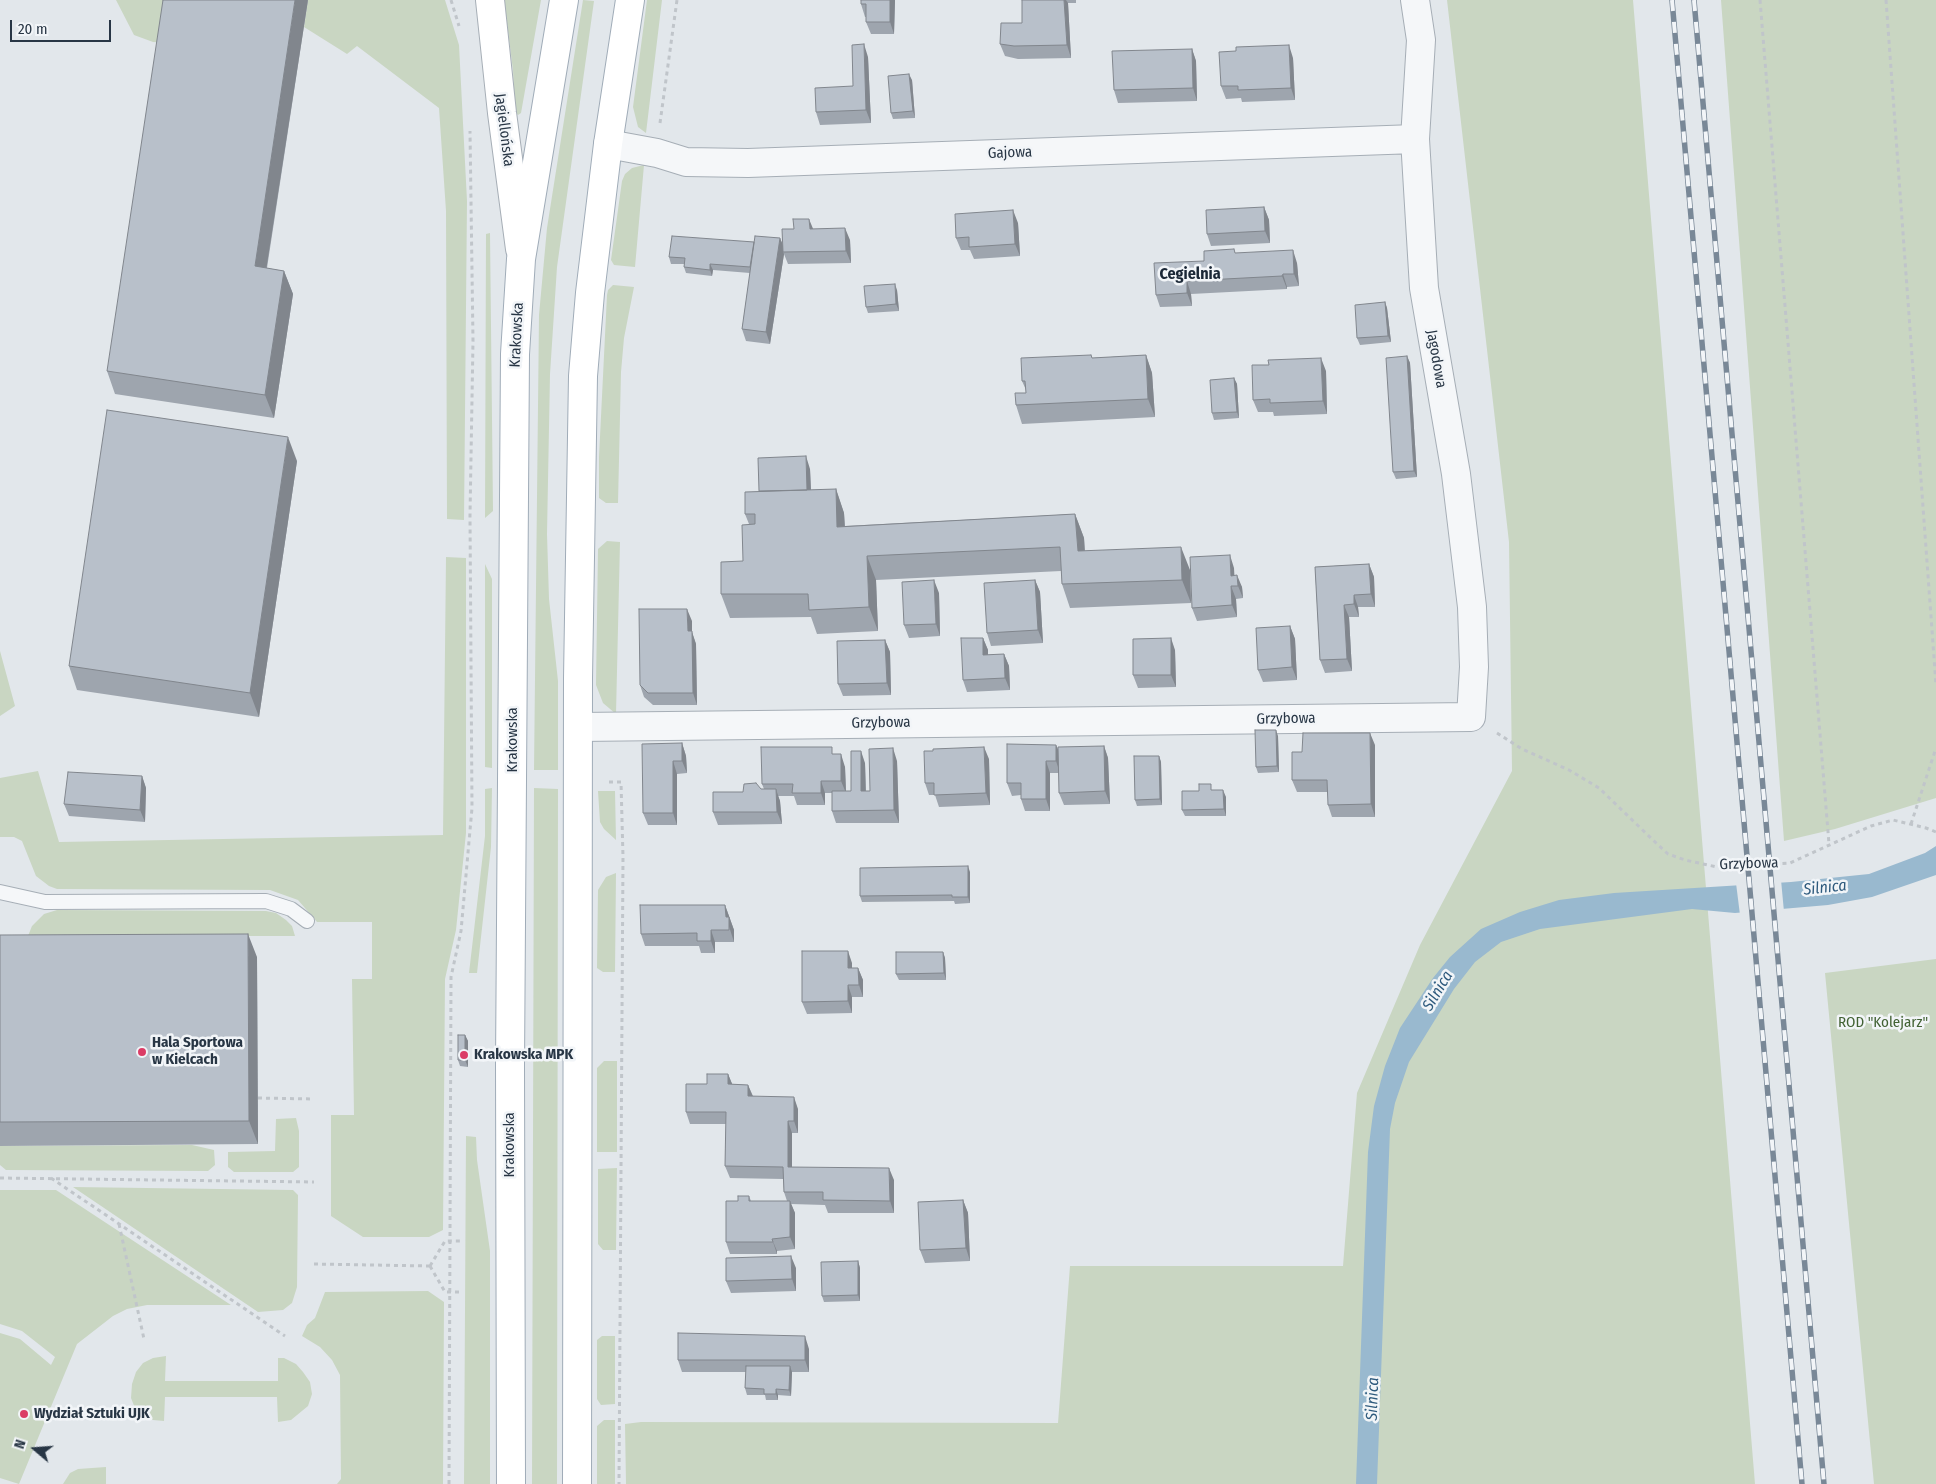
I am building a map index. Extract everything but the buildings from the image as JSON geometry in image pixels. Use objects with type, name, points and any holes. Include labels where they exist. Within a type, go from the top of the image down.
[{"type":"main road","name":"Jagiellońska","points":[[490,0],[502,114],[522,259]]},
{"type":"main road","name":"Krakowska","points":[[511,1484],[510,1064],[515,354],[522,259],[564,0]]},
{"type":"main road","points":[[577,1484],[580,497],[583,376],[590,293],[608,144],[630,0]]},
{"type":"street","name":"Jagodowa","points":[[1415,0],[1421,40],[1414,139],[1424,288],[1456,474],[1472,607],[1474,668],[1471,717]]},
{"type":"street","name":"Gajowa","points":[[608,144],[657,153],[686,162],[748,162],[1414,139]]},
{"type":"street","name":"Grzybowa","points":[[579,727],[1471,717]]},
{"type":"lane","points":[[0,892],[45,902],[266,901],[292,909],[307,920]]},
{"type":"path","points":[[451,0],[460,29]]},
{"type":"path","points":[[657,153],[677,0]]},
{"type":"path","points":[[1760,0],[1829,844]]},
{"type":"path","points":[[1886,0],[1936,685]]},
{"type":"path","points":[[449,1484],[451,977],[461,931],[472,808],[470,516],[473,332],[470,130]]},
{"type":"path","name":"Grzybowa","points":[[1471,717],[1522,749],[1568,770],[1599,788],[1668,854],[1685,860],[1717,867],[1790,863],[1871,826],[1892,820],[1936,832]]},
{"type":"path","points":[[1911,824],[1936,748]]},
{"type":"path","points":[[619,1484],[623,857],[621,782]]},
{"type":"path","points":[[258,1098],[314,1099]]},
{"type":"path","points":[[0,1178],[314,1182]]},
{"type":"path","points":[[51,1178],[285,1336]]},
{"type":"path","points":[[118,1224],[144,1339]]},
{"type":"path","points":[[430,1266],[445,1241],[460,1240]]},
{"type":"path","points":[[314,1264],[430,1266]]},
{"type":"path","points":[[430,1266],[445,1292],[460,1292]]},
{"type":"green space","points":[[116,0],[175,0],[169,43],[153,42],[134,35]]},
{"type":"green space","points":[[308,0],[445,0],[459,45],[467,201],[464,520],[447,519],[446,211],[439,108],[357,46],[347,54],[304,27]]},
{"type":"green space","points":[[504,0],[541,0],[521,113],[518,115],[515,112],[513,70]]},
{"type":"green space","points":[[583,0],[594,1],[557,267],[550,374],[547,534],[549,599],[558,681],[558,770],[534,770],[539,315],[547,228]]},
{"type":"green space","points":[[647,0],[662,0],[646,133],[638,127],[633,107]]},
{"type":"green space","points":[[1447,0],[1633,0],[1755,1484],[626,1484],[625,1424],[641,1422],[1058,1423],[1070,1266],[1343,1266],[1357,1093],[1420,945],[1512,771],[1509,542]]},
{"type":"green space","points":[[1721,0],[1936,0],[1936,798],[1835,829],[1784,841]]},
{"type":"green space","points":[[644,165],[635,267],[614,265],[611,260],[622,181],[625,174],[632,168]]},
{"type":"green space","points":[[490,233],[493,511],[485,518],[486,234]]},
{"type":"green space","points":[[613,285],[634,287],[624,338],[621,372],[618,503],[606,503],[599,498],[599,457],[607,295],[608,290]]},
{"type":"green space","points":[[607,541],[620,542],[616,714],[603,703],[596,685],[598,549]]},
{"type":"green space","points":[[446,557],[466,558],[466,833],[456,930],[445,979],[443,1230],[429,1237],[363,1237],[331,1216],[331,1115],[354,1115],[352,979],[372,979],[372,922],[317,922],[298,900],[270,890],[57,889],[49,886],[36,876],[22,841],[14,837],[0,837],[0,778],[38,771],[59,842],[443,835]]},
{"type":"green space","points":[[485,564],[492,579],[492,768],[485,767]]},
{"type":"green space","points":[[0,651],[15,706],[0,716]]},
{"type":"green space","points":[[492,788],[491,847],[477,973],[469,973],[485,836],[485,789]]},
{"type":"green space","points":[[534,788],[558,789],[557,1484],[532,1484]]},
{"type":"green space","points":[[598,791],[615,791],[616,840],[604,829],[600,822]]},
{"type":"green space","points":[[616,873],[615,972],[603,972],[597,968],[598,890],[606,877]]},
{"type":"green space","points":[[57,910],[266,911],[276,913],[286,920],[292,926],[295,936],[28,936],[32,926],[44,914]]},
{"type":"green space","name":"ROD \"Kolejarz\"","points":[[1936,959],[1936,1484],[1874,1484],[1825,973]]},
{"type":"green space","points":[[604,1061],[617,1061],[617,1152],[597,1152],[597,1068]]},
{"type":"green space","points":[[296,1118],[299,1131],[299,1167],[293,1172],[234,1172],[228,1167],[228,1152],[275,1151],[276,1119]]},
{"type":"green space","points":[[466,1136],[476,1137],[477,1160],[490,1251],[490,1484],[464,1484]]},
{"type":"green space","points":[[192,1145],[214,1150],[215,1165],[208,1171],[6,1170],[0,1165],[0,1146]]},
{"type":"green space","points":[[617,1168],[616,1250],[603,1250],[598,1244],[598,1169]]},
{"type":"green space","points":[[73,1187],[293,1190],[298,1195],[297,1287],[292,1303],[283,1310],[258,1312]]},
{"type":"green space","points":[[0,1190],[56,1190],[231,1305],[147,1305],[127,1309],[113,1316],[77,1344],[19,1484],[0,1478],[0,1333],[20,1339],[51,1365],[55,1357],[22,1331],[0,1324]]},
{"type":"green space","points":[[428,1291],[444,1302],[443,1484],[337,1484],[341,1479],[340,1375],[332,1360],[320,1347],[302,1336],[307,1325],[315,1318],[325,1292]]},
{"type":"green space","points":[[602,1336],[615,1336],[615,1404],[601,1405],[597,1399],[597,1340]]},
{"type":"green space","points":[[166,1356],[165,1381],[278,1381],[278,1358],[284,1358],[296,1364],[303,1372],[310,1382],[312,1394],[308,1406],[291,1420],[278,1422],[277,1397],[165,1397],[164,1421],[153,1420],[135,1408],[131,1398],[132,1384],[136,1372],[143,1363],[153,1358]]},
{"type":"green space","points":[[604,1420],[615,1420],[615,1484],[597,1484],[597,1426]]},
{"type":"green space","points":[[106,1467],[106,1484],[63,1484],[70,1473],[78,1469]]},
{"type":"water","name":"Silnica","points":[[1936,846],[1936,875],[1872,897],[1828,905],[1735,913],[1692,909],[1540,929],[1501,942],[1475,962],[1454,989],[1409,1062],[1395,1103],[1390,1129],[1377,1484],[1356,1484],[1368,1152],[1374,1106],[1385,1066],[1400,1028],[1433,978],[1450,957],[1481,929],[1520,912],[1559,900],[1614,893],[1791,882],[1869,874],[1925,853]]},
{"type":"pier","points":[[1781,880],[1784,912],[1740,915],[1736,883]]},
{"type":"railway","points":[[1672,0],[1802,1484]]},
{"type":"railway","points":[[1694,0],[1824,1484]]},
{"type":"place","name":"Hala Sportowa w Kielcach","points":[[142,1052]]},
{"type":"place","name":"Krakowska MPK","points":[[464,1055]]},
{"type":"place","name":"Wydział Sztuki UJK","points":[[24,1414]]},
{"type":"district","name":"Cegielnia","points":[[1190,275]]}]
